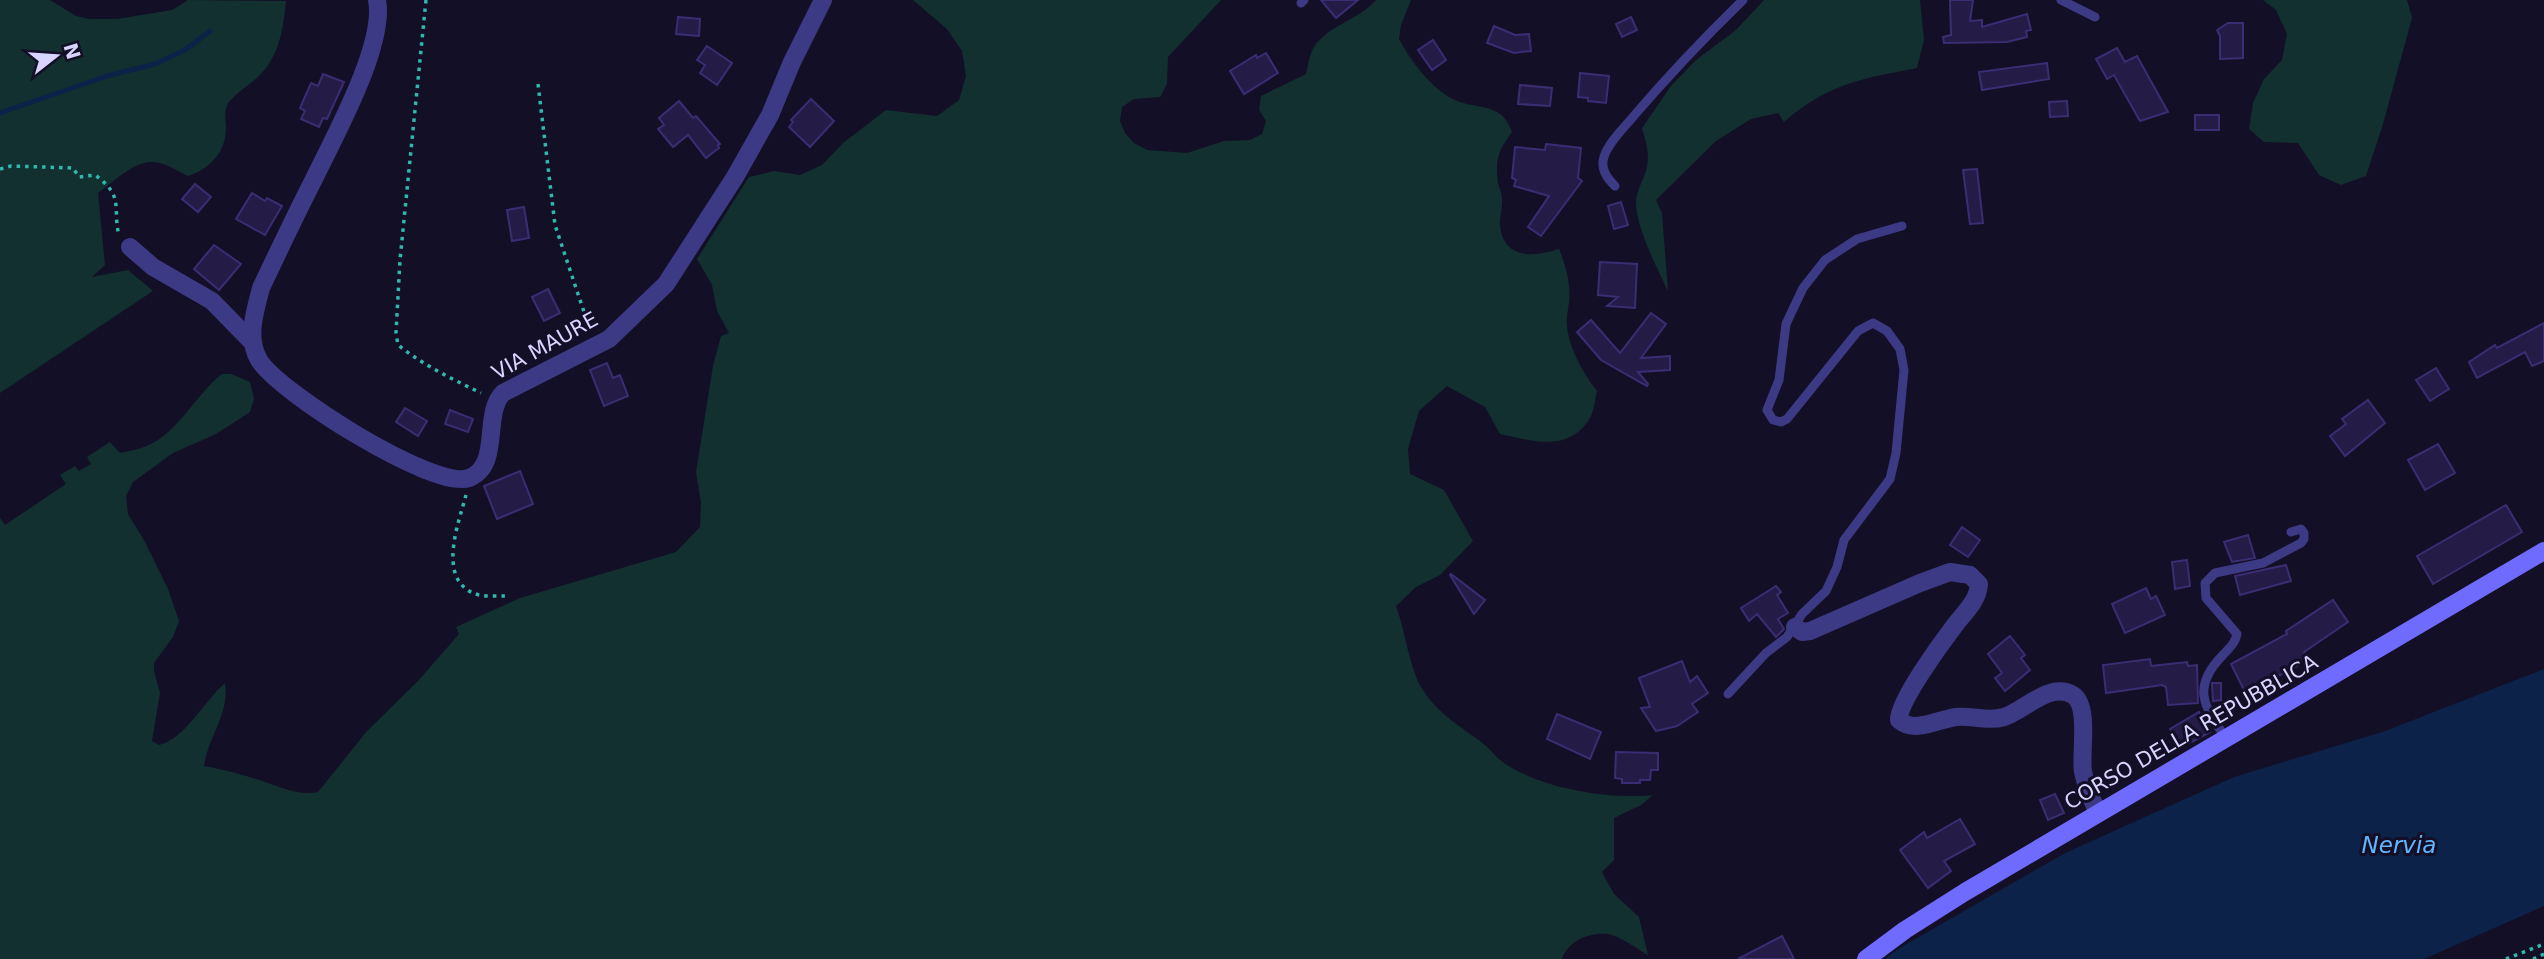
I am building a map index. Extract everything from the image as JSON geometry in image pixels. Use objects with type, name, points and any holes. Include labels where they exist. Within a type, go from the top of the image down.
[{"type":"main road","name":"CORSO DELLA REPUBBLICA","points":[[1866,959],[1935,911],[2544,551]]},
{"type":"street","points":[[377,0],[379,10],[373,43],[356,91],[261,288],[253,318],[253,343],[260,361],[295,396],[384,451],[449,479],[466,479]]},
{"type":"street","name":"VIA MAURE","points":[[466,479],[478,473],[485,462],[496,400],[503,393],[610,339],[666,284],[735,177],[770,116],[792,62],[823,0]]},
{"type":"street","points":[[130,247],[153,267],[212,301],[253,343]]},
{"type":"street","points":[[1795,627],[1802,632],[1810,631],[1950,572],[1970,575],[1979,584],[1978,596],[1952,629],[1905,699],[1899,720],[1914,726],[1958,716],[1991,720],[2006,717],[2037,699],[2056,692],[2071,694],[2082,709],[2081,755],[2084,775],[2098,813]]},
{"type":"lane","points":[[1615,186],[1606,177],[1603,168],[1604,156],[1616,138],[1673,70],[1743,0]]},
{"type":"lane","points":[[2061,0],[2095,17]]},
{"type":"lane","points":[[1728,694],[1766,653],[1787,637],[1802,614],[1826,591],[1837,567],[1844,540],[1889,479],[1896,453],[1904,370],[1900,349],[1887,331],[1873,323],[1858,331],[1787,419],[1781,422],[1773,420],[1768,414],[1768,407],[1779,380],[1787,324],[1803,289],[1825,260],[1857,239],[1902,226]]},
{"type":"lane","points":[[2226,737],[2206,707],[2203,686],[2214,664],[2236,642],[2237,634],[2206,598],[2205,583],[2215,573],[2263,563],[2301,543],[2304,533],[2301,529],[2291,532]]},
{"type":"path","points":[[426,0],[400,260],[396,333],[398,345],[412,357],[452,380],[496,400]]},
{"type":"path","points":[[538,84],[555,225],[586,318],[598,332],[610,339]]},
{"type":"path","points":[[0,169],[11,166],[74,168],[79,177],[94,175],[111,187],[117,209],[118,234],[130,247]]},
{"type":"path","points":[[466,479],[468,490],[453,561],[458,582],[473,593],[507,596]]},
{"type":"path","points":[[2506,959],[2544,944]]},
{"type":"path","points":[[2533,959],[2544,954]]},
{"type":"green space","points":[[0,0],[50,0],[76,16],[89,19],[117,19],[172,10],[188,0],[286,1],[282,31],[272,59],[259,76],[227,105],[223,145],[210,164],[188,176],[161,163],[144,163],[130,169],[98,193],[105,265],[92,277],[128,270],[153,291],[0,393]]},
{"type":"green space","points":[[913,0],[1221,0],[1168,57],[1167,84],[1160,97],[1134,99],[1122,107],[1120,121],[1125,133],[1134,143],[1147,150],[1187,153],[1224,141],[1250,140],[1262,134],[1266,121],[1259,110],[1261,96],[1306,74],[1311,53],[1320,39],[1376,0],[1411,0],[1401,25],[1399,39],[1420,71],[1449,97],[1494,110],[1507,122],[1512,132],[1497,161],[1502,197],[1500,223],[1503,237],[1508,245],[1522,253],[1540,254],[1559,249],[1569,282],[1568,334],[1578,360],[1597,391],[1590,418],[1581,429],[1572,436],[1549,442],[1500,434],[1485,407],[1447,386],[1419,411],[1408,449],[1410,474],[1444,490],[1473,541],[1440,575],[1416,587],[1396,606],[1413,669],[1427,696],[1504,763],[1536,779],[1576,790],[1617,796],[1653,795],[1641,805],[1614,818],[1614,860],[1602,872],[1614,894],[1639,917],[1648,955],[1618,937],[1601,934],[1580,939],[1569,947],[1562,959],[0,959],[0,518],[5,525],[66,484],[60,475],[75,466],[79,471],[91,464],[87,457],[110,442],[120,453],[158,440],[178,423],[203,392],[222,374],[231,374],[250,382],[254,399],[250,412],[216,434],[173,453],[133,482],[126,496],[128,514],[168,589],[179,621],[173,637],[154,663],[160,693],[152,741],[159,745],[177,735],[225,683],[222,715],[204,766],[241,774],[302,793],[318,792],[367,731],[418,681],[459,634],[456,627],[520,598],[676,552],[700,527],[701,503],[696,472],[713,366],[721,336],[729,333],[717,311],[712,285],[697,259],[749,177],[774,171],[800,175],[822,165],[843,143],[886,110],[937,116],[959,100],[966,76],[962,51],[947,29]]},
{"type":"green space","points":[[1764,0],[1920,0],[1924,40],[1917,68],[1846,84],[1816,99],[1784,122],[1778,113],[1751,119],[1716,141],[1656,200],[1662,213],[1668,291],[1648,247],[1637,213],[1636,198],[1648,161],[1642,128],[1671,86],[1696,60],[1736,30]]},
{"type":"green space","points":[[2263,0],[2407,0],[2412,18],[2366,176],[2341,185],[2319,175],[2298,143],[2264,142],[2249,129],[2253,103],[2264,79],[2282,60],[2287,34],[2276,10]]},
{"type":"water","name":"Nervia","points":[[2544,669],[2544,906],[2424,959],[1885,959],[2065,853],[2234,777],[2385,731]]},
{"type":"building","points":[[1321,0],[1358,0],[1336,18]]},
{"type":"building","points":[[1950,0],[1973,0],[1970,21],[1982,20],[1982,27],[2027,14],[2031,30],[2026,31],[2027,37],[2007,42],[1944,43],[1943,37],[1951,35]]},
{"type":"building","points":[[678,17],[700,19],[699,36],[676,34]]},
{"type":"building","points":[[1631,17],[1637,30],[1622,37],[1616,24]]},
{"type":"building","points":[[2228,23],[2243,23],[2243,58],[2220,59],[2220,36],[2217,30]]},
{"type":"building","points":[[1494,26],[1515,35],[1529,34],[1531,51],[1514,53],[1487,43]]},
{"type":"building","points":[[1433,40],[1446,60],[1432,70],[1418,50]]},
{"type":"building","points":[[707,46],[732,63],[717,85],[700,73],[705,65],[697,60]]},
{"type":"building","points":[[2117,48],[2125,62],[2137,56],[2168,112],[2140,121],[2114,75],[2107,79],[2096,59]]},
{"type":"building","points":[[1266,53],[1278,73],[1244,94],[1230,71],[1256,55],[1257,58]]},
{"type":"building","points":[[2047,63],[2049,79],[1982,90],[1979,72]]},
{"type":"building","points":[[1580,73],[1609,76],[1606,103],[1578,97]]},
{"type":"building","points":[[323,74],[344,82],[327,119],[323,118],[319,127],[301,119],[305,111],[300,108],[311,83],[318,86]]},
{"type":"building","points":[[1520,85],[1552,88],[1550,106],[1518,104]]},
{"type":"building","points":[[811,99],[834,121],[810,147],[789,127],[793,122],[791,120]]},
{"type":"building","points":[[679,101],[720,144],[719,148],[706,158],[688,135],[673,147],[658,129],[664,125],[659,118]]},
{"type":"building","points":[[2067,101],[2068,116],[2050,117],[2049,102]]},
{"type":"building","points":[[2195,115],[2219,115],[2219,130],[2195,130]]},
{"type":"building","points":[[1546,144],[1581,148],[1578,178],[1582,181],[1541,236],[1528,227],[1549,196],[1514,186],[1516,180],[1512,178],[1515,147],[1545,150]]},
{"type":"building","points":[[1977,169],[1983,223],[1970,224],[1963,170]]},
{"type":"building","points":[[195,184],[211,197],[198,212],[182,199]]},
{"type":"building","points":[[252,193],[265,201],[267,198],[282,206],[265,235],[236,219]]},
{"type":"building","points":[[1621,202],[1628,225],[1614,229],[1608,206]]},
{"type":"building","points":[[524,207],[529,238],[512,241],[507,210]]},
{"type":"building","points":[[214,245],[241,264],[219,290],[194,269]]},
{"type":"building","points":[[1600,262],[1637,264],[1635,308],[1607,306],[1618,297],[1598,295]]},
{"type":"building","points":[[548,289],[560,313],[544,321],[532,297]]},
{"type":"building","points":[[1651,313],[1666,324],[1641,358],[1670,356],[1670,370],[1638,372],[1647,386],[1601,360],[1577,332],[1591,320],[1620,353]]},
{"type":"building","points":[[2544,323],[2544,361],[2532,366],[2525,352],[2477,378],[2469,362],[2495,345],[2497,348]]},
{"type":"building","points":[[607,363],[613,378],[620,375],[628,396],[604,406],[590,370]]},
{"type":"building","points":[[2436,368],[2449,389],[2430,401],[2416,380]]},
{"type":"building","points":[[2368,400],[2385,423],[2345,456],[2330,436],[2346,424],[2342,419]]},
{"type":"building","points":[[405,408],[427,421],[418,436],[396,422]]},
{"type":"building","points":[[450,410],[473,419],[468,432],[445,424]]},
{"type":"building","points":[[2438,444],[2455,473],[2425,490],[2408,460]]},
{"type":"building","points":[[520,471],[533,504],[497,519],[484,486]]},
{"type":"building","points":[[2506,505],[2522,532],[2433,584],[2417,556]]},
{"type":"building","points":[[1962,527],[1980,540],[1968,557],[1950,545]]},
{"type":"building","points":[[2248,535],[2255,558],[2232,562],[2224,542]]},
{"type":"building","points":[[2187,560],[2190,586],[2175,589],[2172,562]]},
{"type":"building","points":[[2286,565],[2291,581],[2240,595],[2235,576]]},
{"type":"building","points":[[1450,575],[1485,600],[1474,614]]},
{"type":"building","points":[[1776,586],[1781,592],[1777,595],[1788,613],[1778,619],[1784,629],[1776,637],[1757,614],[1749,621],[1741,608]]},
{"type":"building","points":[[2146,588],[2151,599],[2156,596],[2165,615],[2125,633],[2112,604]]},
{"type":"building","points":[[2333,600],[2348,622],[2304,652],[2308,660],[2246,694],[2231,664],[2287,634],[2286,631]]},
{"type":"building","points":[[2010,636],[2025,655],[2021,658],[2030,670],[2005,691],[1995,678],[2002,673],[1988,654]]},
{"type":"building","points":[[2150,659],[2151,666],[2187,662],[2188,666],[2197,665],[2198,703],[2168,705],[2166,687],[2162,685],[2106,693],[2103,665]]},
{"type":"building","points":[[1682,661],[1690,682],[1697,676],[1708,693],[1692,704],[1698,712],[1677,726],[1656,731],[1641,708],[1650,707],[1639,678]]},
{"type":"building","points":[[2212,683],[2221,683],[2221,700],[2213,701]]},
{"type":"building","points":[[2199,712],[2210,732],[2181,748],[2170,729]]},
{"type":"building","points":[[1557,714],[1601,732],[1590,759],[1547,739]]},
{"type":"building","points":[[1616,752],[1658,753],[1658,770],[1651,770],[1650,780],[1622,783],[1622,779],[1615,778]]},
{"type":"building","points":[[2055,794],[2064,813],[2048,820],[2040,800]]},
{"type":"building","points":[[1960,819],[1975,844],[1944,861],[1951,871],[1928,888],[1900,850],[1924,832],[1927,838]]},
{"type":"building","points":[[1782,936],[1794,959],[1738,959]]},
{"type":"waterway","points":[[0,113],[107,76],[155,64],[185,50],[210,31]]}]
